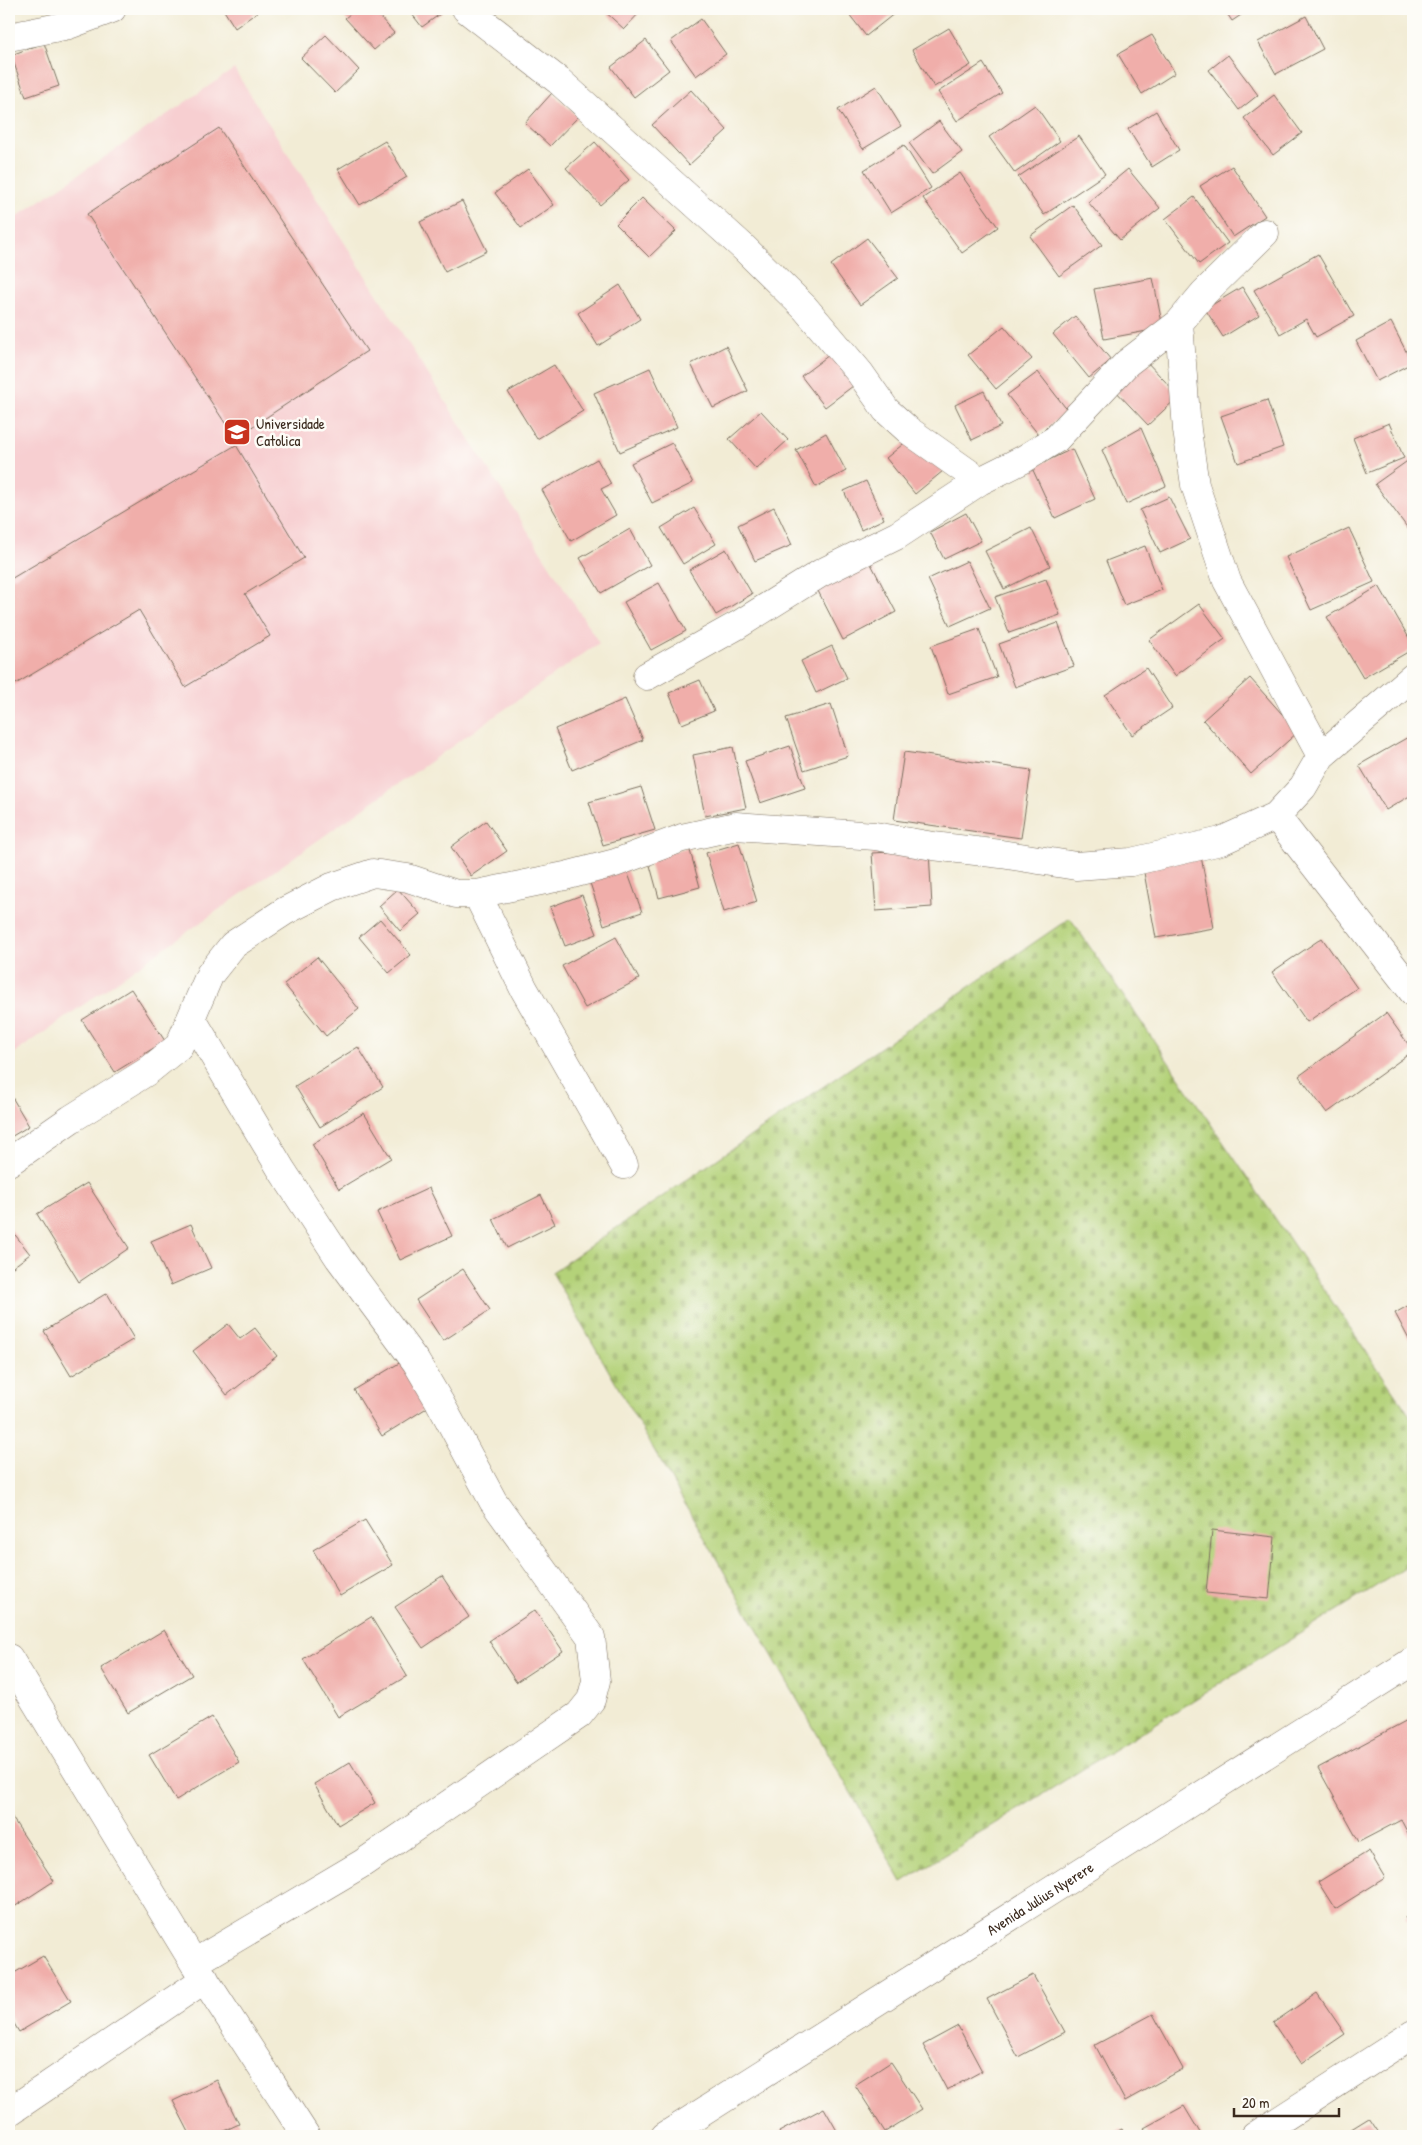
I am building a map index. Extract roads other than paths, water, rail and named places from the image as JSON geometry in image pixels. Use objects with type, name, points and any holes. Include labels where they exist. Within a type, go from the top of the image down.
[{"type":"street","points":[[9,37],[69,25],[112,9]]},
{"type":"street","points":[[466,9],[558,81],[743,247],[805,308],[860,373],[886,410],[908,430],[980,481]]},
{"type":"street","points":[[647,676],[738,625],[821,573],[898,535],[980,481],[1024,459],[1056,439],[1127,363],[1179,323],[1204,294],[1265,233]]},
{"type":"street","points":[[1179,323],[1186,421],[1195,485],[1227,581],[1321,756]]},
{"type":"street","points":[[9,1162],[71,1119],[148,1071],[179,1046],[210,974],[233,945],[285,911],[332,887],[373,873],[408,878],[456,894],[477,894],[565,876],[615,862],[682,838],[736,826],[875,836],[1076,866],[1130,862],[1221,841],[1276,816],[1303,788],[1321,756],[1413,677]]},
{"type":"street","points":[[1276,816],[1413,992]]},
{"type":"street","points":[[477,894],[524,989],[624,1165]]},
{"type":"street","points":[[9,2112],[200,1971],[363,1863],[579,1715],[591,1700],[596,1681],[591,1637],[492,1501],[440,1400],[328,1242],[281,1169],[192,1019]]},
{"type":"street","points":[[9,1658],[200,1971],[306,2136]]},
{"type":"street","name":"Avenida Julius Nyerere","points":[[665,2136],[1413,1661]]},
{"type":"street","points":[[1255,2136],[1413,2034]]},
{"type":"place","name":"Universidade Catolica","points":[[237,432]]}]
